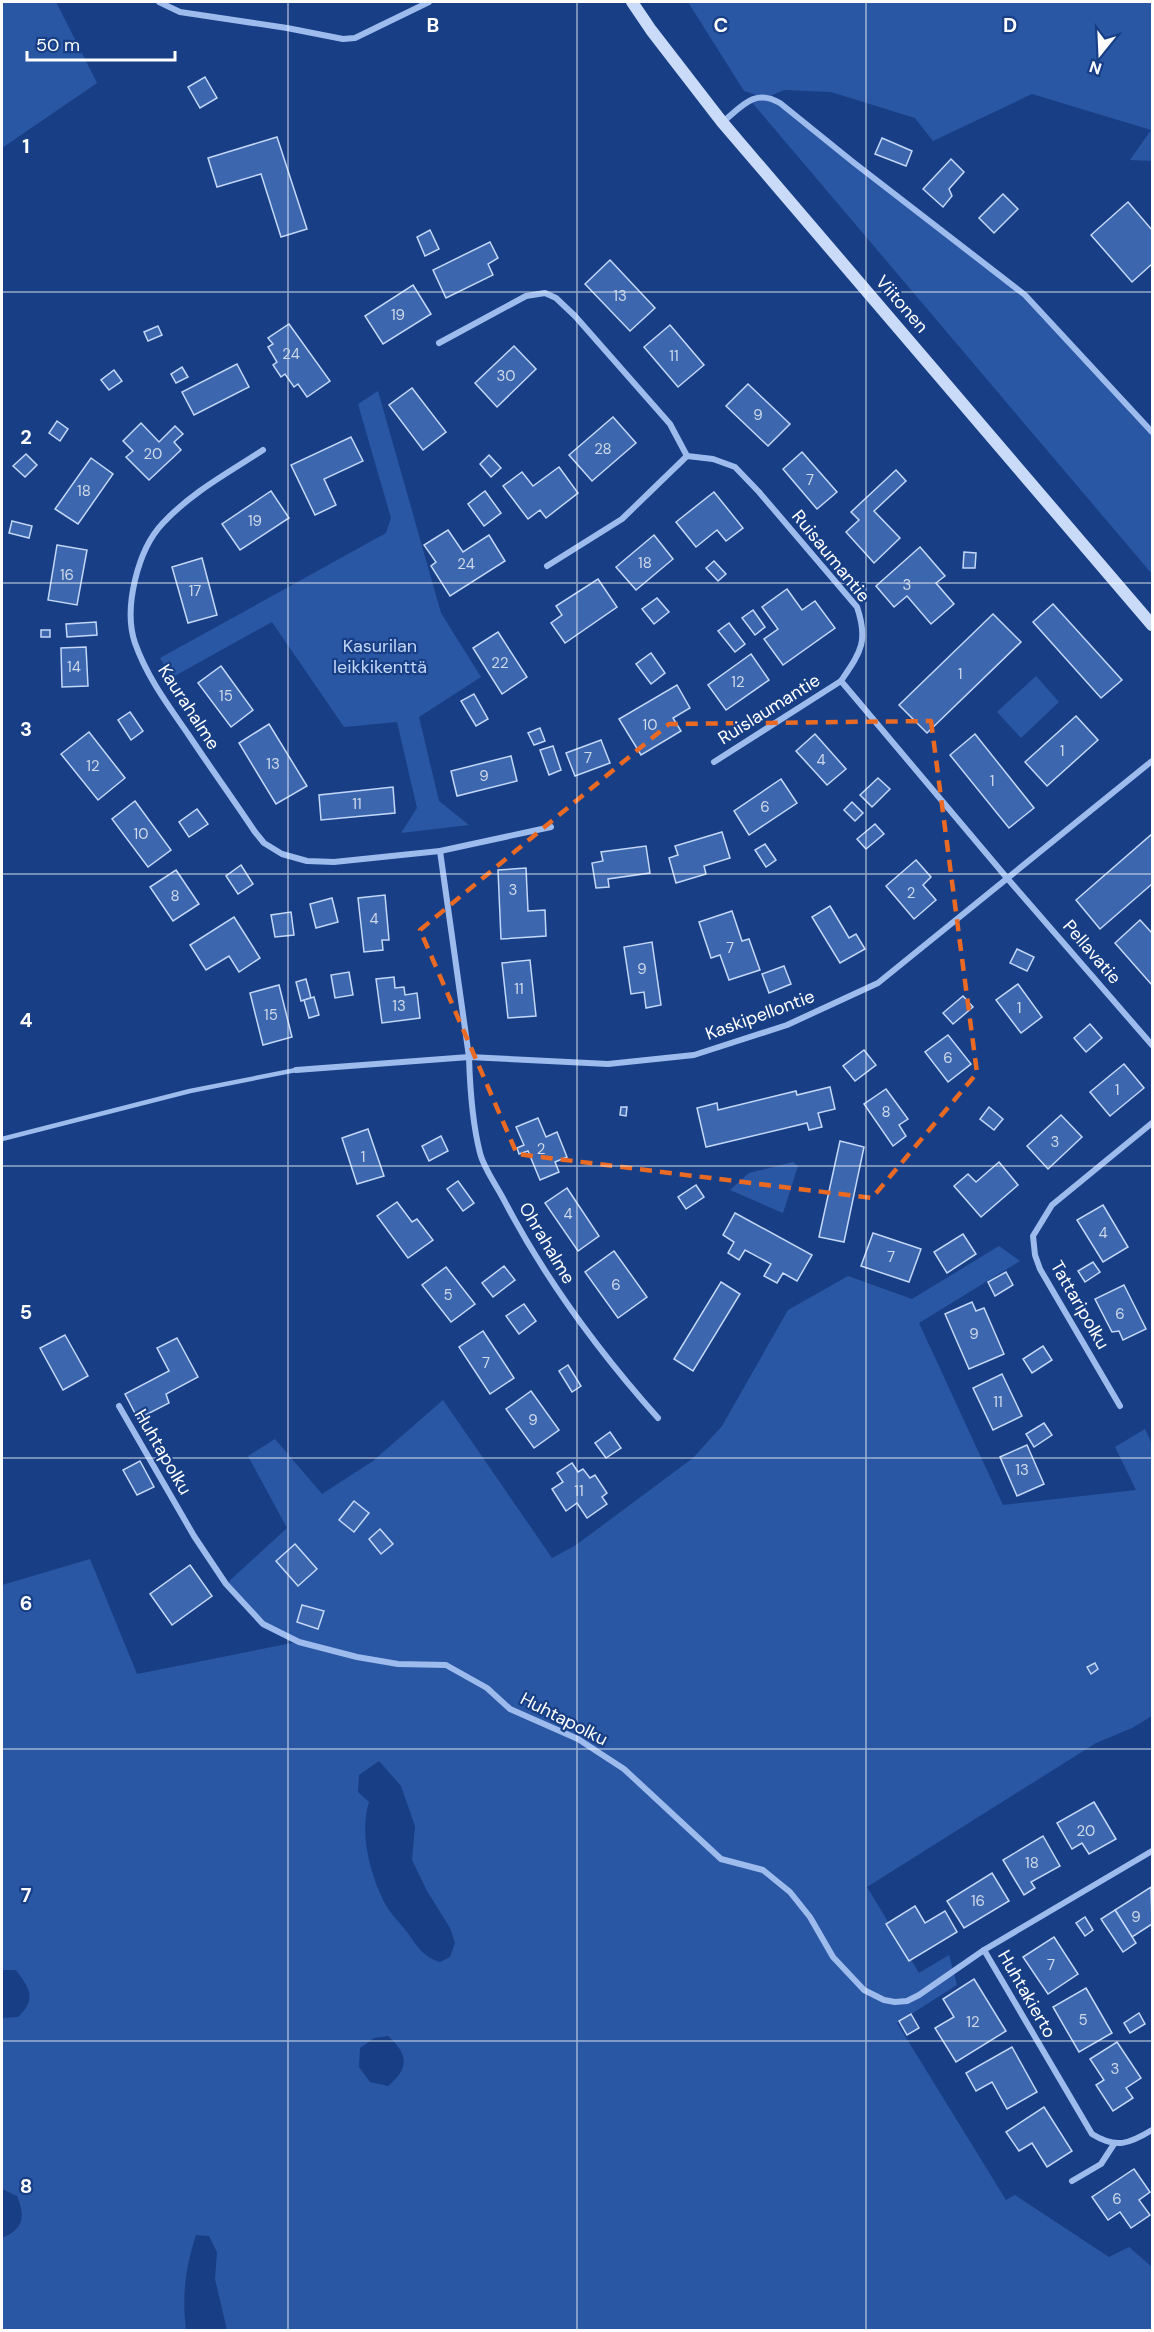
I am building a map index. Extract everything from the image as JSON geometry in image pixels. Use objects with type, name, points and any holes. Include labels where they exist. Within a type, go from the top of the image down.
[{"type":"main road","name":"Viitonen","points":[[632,2],[722,122],[1152,625]]},
{"type":"street","points":[[159,2],[180,12],[343,39],[355,38],[429,2]]},
{"type":"street","points":[[722,122],[750,100],[760,96],[769,96],[780,103],[1025,295],[1152,432]]},
{"type":"street","points":[[439,344],[526,296],[545,293],[550,295],[566,307],[670,424],[687,456],[622,519],[547,566]]},
{"type":"street","name":"Kaurahalme","points":[[263,450],[191,496],[153,535],[138,568],[132,609],[135,641],[151,681],[255,832],[264,843],[282,854],[307,861],[334,862],[440,851],[551,827]]},
{"type":"street","name":"Ruisaumantie","points":[[687,456],[713,459],[735,467],[858,607],[863,625],[860,653],[841,681]]},
{"type":"street","points":[[841,681],[1007,878]]},
{"type":"street","name":"Ruislaumantie","points":[[714,762],[841,681]]},
{"type":"street","name":"Kaskipellontie","points":[[296,1071],[469,1058],[608,1064],[694,1054],[787,1025],[878,983],[1152,761]]},
{"type":"street","points":[[440,851],[469,1058]]},
{"type":"street","name":"Pellavatie","points":[[1007,878],[1152,1046]]},
{"type":"street","name":"Ohrahalme","points":[[469,1058],[470,1084],[480,1155],[491,1176],[514,1219],[561,1294],[620,1376],[658,1418]]},
{"type":"street","name":"Tattaripolku","points":[[1120,1406],[1040,1269],[1035,1255],[1033,1236],[1052,1205],[1152,1123]]},
{"type":"street","name":"Huhtapolku","points":[[119,1406],[194,1536],[226,1584],[263,1624],[298,1642],[357,1657],[398,1664],[446,1665],[487,1688],[510,1710],[578,1739],[624,1769],[721,1859],[762,1870],[790,1892],[810,1917],[833,1958],[855,1982],[874,1996],[895,2002],[907,2001],[984,1950]]},
{"type":"street","name":"Huhtakierto","points":[[1114,2144],[1092,2134],[984,1950],[1152,1851]]},
{"type":"street","points":[[1072,2181],[1101,2164],[1114,2144],[1128,2142],[1152,2130]]},
{"type":"lane","points":[[2,1139],[190,1091],[296,1071]]},
{"type":"highlighted area","points":[[931,721],[977,1073],[872,1198],[517,1154],[420,930],[669,724]]},
{"type":"green space","points":[[2,2],[56,2],[97,83],[2,148]]},
{"type":"green space","points":[[688,2],[1152,2],[1152,161],[1130,160],[1151,130],[1032,94],[933,141],[915,118],[831,92],[784,90],[770,96],[1025,295],[1152,432],[1152,574],[750,100],[759,96],[744,91]]},
{"type":"green space","name":"Kasurilan leikkikenttä","points":[[378,391],[441,613],[481,677],[419,717],[439,801],[469,825],[401,833],[417,808],[397,722],[344,727],[272,622],[171,678],[160,658],[386,533],[391,518],[358,404]]},
{"type":"green space","points":[[1036,676],[1059,702],[1021,738],[997,712]]},
{"type":"green space","points":[[793,1162],[798,1166],[783,1213],[730,1190],[749,1173]]},
{"type":"green space","points":[[999,1246],[1020,1261],[919,1323],[1003,1505],[1136,1490],[1115,1447],[1145,1429],[1152,1444],[1152,1716],[1132,1728],[1096,1743],[867,1887],[919,1973],[949,1955],[957,1985],[897,2023],[1006,2200],[1015,2195],[1109,2257],[1129,2247],[1152,2267],[1152,2330],[227,2330],[215,2279],[217,2252],[209,2236],[196,2235],[185,2282],[186,2330],[2,2330],[2,2238],[18,2227],[22,2217],[17,2196],[2,2189],[2,2018],[18,2017],[28,2005],[29,1994],[28,1988],[16,1970],[2,1970],[2,1585],[90,1559],[137,1674],[297,1642],[263,1624],[226,1584],[287,1528],[248,1456],[275,1439],[322,1494],[373,1461],[443,1400],[552,1558],[576,1545],[693,1458],[722,1426],[788,1310],[848,1276],[912,1299]],"holes":[[[379,1761],[401,1786],[415,1826],[412,1860],[427,1891],[450,1928],[455,1943],[450,1957],[440,1962],[421,1950],[389,1910],[370,1866],[365,1827],[369,1802],[358,1792],[359,1775]],[[388,2036],[400,2049],[404,2061],[400,2073],[388,2086],[370,2082],[359,2067],[360,2048],[374,2038]]]},
{"type":"building","points":[[205,77],[217,98],[200,108],[188,87]]},
{"type":"building","points":[[277,137],[307,229],[281,237],[261,174],[217,187],[208,158]]},
{"type":"building","points":[[882,138],[912,151],[906,166],[875,154]]},
{"type":"building","points":[[951,159],[964,172],[949,189],[952,196],[943,207],[923,189]]},
{"type":"building","points":[[1003,194],[1018,209],[994,233],[979,218]]},
{"type":"building","points":[[1128,202],[1152,230],[1152,264],[1132,282],[1091,235]]},
{"type":"building","points":[[430,230],[439,249],[425,256],[417,237]]},
{"type":"building","points":[[490,242],[498,258],[488,264],[493,275],[446,298],[433,270]]},
{"type":"building","points":[[610,260],[655,308],[630,331],[585,284]]},
{"type":"building","points":[[413,285],[431,314],[383,344],[365,316]]},
{"type":"building","points":[[289,324],[330,381],[307,397],[298,384],[294,387],[285,374],[281,377],[273,365],[277,362],[268,347],[273,344],[268,338]]},
{"type":"building","points":[[670,325],[704,365],[678,387],[644,347]]},
{"type":"building","points":[[158,326],[162,335],[148,341],[144,332]]},
{"type":"building","points":[[514,346],[536,369],[497,407],[475,383]]},
{"type":"building","points":[[237,364],[249,387],[194,415],[182,392]]},
{"type":"building","points":[[182,367],[188,377],[176,383],[171,374]]},
{"type":"building","points":[[114,370],[122,381],[109,390],[101,380]]},
{"type":"building","points":[[748,384],[790,424],[768,446],[726,406]]},
{"type":"building","points":[[412,388],[446,432],[423,450],[389,405]]},
{"type":"building","points":[[613,417],[636,443],[592,481],[569,455]]},
{"type":"building","points":[[57,421],[68,429],[60,441],[49,433]]},
{"type":"building","points":[[141,423],[159,442],[175,426],[183,434],[174,442],[181,450],[149,480],[126,457],[133,451],[123,441]]},
{"type":"building","points":[[351,437],[363,461],[324,479],[336,505],[315,515],[291,465]]},
{"type":"building","points":[[802,452],[837,492],[817,509],[783,469]]},
{"type":"building","points":[[26,454],[37,465],[25,477],[13,466]]},
{"type":"building","points":[[489,455],[501,468],[491,477],[480,464]]},
{"type":"building","points":[[91,458],[113,474],[78,524],[55,509]]},
{"type":"building","points":[[559,467],[578,493],[546,518],[540,510],[528,519],[503,486],[522,472],[533,486]]},
{"type":"building","points":[[896,470],[906,481],[874,511],[900,538],[874,563],[846,532],[859,520],[851,512]]},
{"type":"building","points":[[271,491],[289,518],[240,550],[222,524]]},
{"type":"building","points":[[485,491],[501,513],[484,526],[468,504]]},
{"type":"building","points":[[714,492],[743,528],[726,541],[717,530],[696,547],[676,522]]},
{"type":"building","points":[[12,521],[32,526],[29,538],[9,533]]},
{"type":"building","points":[[448,530],[463,552],[489,535],[505,561],[450,596],[431,566],[436,562],[424,545]]},
{"type":"building","points":[[654,535],[673,559],[636,590],[616,567]]},
{"type":"building","points":[[57,545],[87,550],[77,605],[48,600]]},
{"type":"building","points":[[920,547],[945,576],[936,583],[954,604],[931,624],[907,596],[894,607],[876,586]]},
{"type":"building","points":[[964,552],[976,553],[975,568],[963,568]]},
{"type":"building","points":[[202,558],[217,615],[188,623],[172,567]]},
{"type":"building","points":[[714,561],[726,574],[718,581],[706,568]]},
{"type":"building","points":[[598,579],[617,607],[565,643],[551,623],[562,615],[556,606]]},
{"type":"building","points":[[787,589],[802,610],[815,601],[835,628],[783,665],[764,639],[778,629],[762,607]]},
{"type":"building","points":[[657,598],[669,612],[654,624],[642,609]]},
{"type":"building","points":[[1053,604],[1122,680],[1101,698],[1033,622]]},
{"type":"building","points":[[753,610],[765,627],[755,635],[742,618]]},
{"type":"building","points":[[993,614],[1021,642],[927,733],[899,705]]},
{"type":"building","points":[[96,622],[97,635],[67,637],[66,624]]},
{"type":"building","points":[[729,623],[745,644],[735,652],[718,631]]},
{"type":"building","points":[[41,630],[50,630],[50,637],[41,637]]},
{"type":"building","points":[[498,632],[527,677],[502,694],[473,648]]},
{"type":"building","points":[[86,647],[88,686],[62,687],[61,648]]},
{"type":"building","points":[[651,653],[665,673],[651,684],[636,664]]},
{"type":"building","points":[[751,654],[769,680],[726,710],[708,685]]},
{"type":"building","points":[[221,666],[253,710],[231,727],[198,683]]},
{"type":"building","points":[[677,685],[690,708],[673,718],[681,731],[641,755],[619,719]]},
{"type":"building","points":[[474,694],[488,719],[476,726],[461,701]]},
{"type":"building","points":[[130,712],[143,731],[131,740],[118,720]]},
{"type":"building","points":[[1076,716],[1098,740],[1047,786],[1025,762]]},
{"type":"building","points":[[269,724],[307,786],[276,804],[239,743]]},
{"type":"building","points":[[540,728],[545,741],[534,745],[528,733]]},
{"type":"building","points":[[89,732],[125,778],[98,800],[61,754]]},
{"type":"building","points":[[815,734],[846,769],[827,785],[796,751]]},
{"type":"building","points":[[975,734],[1034,808],[1009,828],[950,755]]},
{"type":"building","points":[[601,740],[610,763],[575,776],[566,753]]},
{"type":"building","points":[[553,746],[561,770],[549,775],[540,750]]},
{"type":"building","points":[[511,756],[517,781],[457,796],[451,771]]},
{"type":"building","points":[[878,778],[890,789],[872,807],[860,795]]},
{"type":"building","points":[[781,779],[797,803],[749,835],[734,811]]},
{"type":"building","points":[[393,787],[395,813],[321,820],[319,795]]},
{"type":"building","points":[[135,801],[171,850],[148,867],[112,819]]},
{"type":"building","points":[[852,802],[863,813],[855,821],[844,810]]},
{"type":"building","points":[[197,809],[208,824],[189,837],[179,822]]},
{"type":"building","points":[[875,824],[884,834],[866,849],[857,839]]},
{"type":"building","points":[[722,832],[730,858],[704,866],[706,874],[676,883],[669,858],[678,855],[675,846]]},
{"type":"building","points":[[1152,834],[1152,884],[1100,929],[1076,900]]},
{"type":"building","points":[[765,844],[776,860],[766,867],[755,850]]},
{"type":"building","points":[[646,846],[650,873],[608,879],[609,887],[596,888],[592,863],[603,861],[601,852]]},
{"type":"building","points":[[916,860],[931,877],[923,885],[936,900],[914,919],[886,886]]},
{"type":"building","points":[[241,865],[253,884],[238,894],[226,876]]},
{"type":"building","points":[[526,868],[528,911],[545,910],[546,936],[501,939],[498,870]]},
{"type":"building","points":[[176,870],[199,904],[173,921],[150,887]]},
{"type":"building","points":[[385,895],[389,940],[382,940],[383,950],[364,952],[358,898]]},
{"type":"building","points":[[332,898],[338,922],[316,928],[310,904]]},
{"type":"building","points":[[830,906],[849,938],[856,934],[865,949],[840,963],[812,917]]},
{"type":"building","points":[[732,911],[742,941],[749,939],[760,970],[729,980],[720,955],[711,958],[699,922]]},
{"type":"building","points":[[291,912],[294,935],[275,937],[271,915]]},
{"type":"building","points":[[234,917],[260,958],[239,972],[229,956],[206,970],[190,945]]},
{"type":"building","points":[[1140,920],[1152,933],[1152,985],[1115,943]]},
{"type":"building","points":[[652,942],[661,1005],[646,1008],[644,992],[631,994],[624,947]]},
{"type":"building","points":[[1017,949],[1034,957],[1027,971],[1010,963]]},
{"type":"building","points":[[530,960],[536,1016],[508,1018],[502,963]]},
{"type":"building","points":[[784,966],[791,984],[769,993],[762,974]]},
{"type":"building","points":[[349,972],[353,995],[335,998],[331,975]]},
{"type":"building","points":[[394,977],[395,988],[404,987],[405,995],[417,993],[420,1018],[382,1023],[376,979]]},
{"type":"building","points":[[306,979],[311,998],[301,1001],[296,982]]},
{"type":"building","points":[[1018,984],[1042,1017],[1021,1033],[996,1000]]},
{"type":"building","points":[[279,985],[292,1037],[263,1045],[250,993]]},
{"type":"building","points":[[963,996],[973,1007],[953,1024],[943,1013]]},
{"type":"building","points":[[314,997],[319,1015],[309,1018],[304,1000]]},
{"type":"building","points":[[1090,1024],[1102,1038],[1086,1052],[1074,1038]]},
{"type":"building","points":[[948,1035],[971,1064],[948,1082],[925,1052]]},
{"type":"building","points":[[864,1050],[876,1065],[855,1081],[843,1066]]},
{"type":"building","points":[[1124,1064],[1144,1088],[1110,1116],[1090,1092]]},
{"type":"building","points":[[830,1087],[835,1109],[818,1113],[822,1127],[809,1130],[807,1123],[706,1147],[697,1108],[717,1103],[718,1110],[796,1091],[797,1095]]},
{"type":"building","points":[[886,1089],[908,1119],[899,1125],[906,1136],[893,1146],[864,1104]]},
{"type":"building","points":[[621,1107],[627,1107],[626,1116],[620,1115]]},
{"type":"building","points":[[989,1107],[1003,1119],[994,1130],[980,1119]]},
{"type":"building","points":[[1061,1115],[1082,1137],[1048,1169],[1027,1146]]},
{"type":"building","points":[[538,1118],[546,1137],[557,1132],[567,1157],[555,1162],[559,1172],[540,1180],[528,1151],[519,1154],[517,1148],[524,1145],[516,1127]]},
{"type":"building","points":[[368,1129],[384,1176],[357,1184],[342,1138]]},
{"type":"building","points":[[441,1136],[448,1151],[429,1161],[422,1146]]},
{"type":"building","points":[[840,1141],[864,1147],[844,1242],[819,1237]]},
{"type":"building","points":[[999,1162],[1018,1185],[981,1217],[954,1186],[968,1174],[976,1182]]},
{"type":"building","points":[[458,1181],[474,1203],[463,1211],[447,1189]]},
{"type":"building","points":[[696,1185],[704,1197],[686,1209],[678,1197]]},
{"type":"building","points":[[567,1188],[599,1236],[578,1251],[545,1203]]},
{"type":"building","points":[[397,1202],[412,1222],[417,1219],[433,1240],[408,1258],[377,1216]]},
{"type":"building","points":[[1103,1205],[1128,1247],[1103,1262],[1077,1220]]},
{"type":"building","points":[[735,1213],[812,1255],[797,1281],[783,1273],[777,1283],[764,1276],[771,1264],[745,1250],[739,1260],[728,1253],[734,1242],[723,1235]]},
{"type":"building","points":[[873,1233],[921,1249],[909,1282],[861,1266]]},
{"type":"building","points":[[963,1234],[976,1254],[947,1273],[934,1252]]},
{"type":"building","points":[[614,1251],[647,1297],[618,1318],[585,1272]]},
{"type":"building","points":[[1093,1262],[1100,1272],[1085,1282],[1078,1271]]},
{"type":"building","points":[[504,1266],[515,1280],[493,1297],[482,1283]]},
{"type":"building","points":[[446,1267],[475,1304],[451,1322],[422,1285]]},
{"type":"building","points":[[1006,1272],[1013,1285],[995,1296],[988,1282]]},
{"type":"building","points":[[721,1282],[740,1294],[693,1371],[674,1359]]},
{"type":"building","points":[[1124,1285],[1146,1329],[1123,1340],[1119,1331],[1112,1332],[1095,1299]]},
{"type":"building","points":[[972,1302],[976,1311],[984,1308],[1004,1354],[969,1369],[945,1314]]},
{"type":"building","points":[[524,1304],[536,1321],[519,1334],[506,1316]]},
{"type":"building","points":[[483,1331],[514,1378],[490,1394],[459,1347]]},
{"type":"building","points":[[65,1335],[88,1376],[63,1390],[40,1348]]},
{"type":"building","points":[[177,1338],[198,1377],[166,1394],[169,1403],[138,1419],[125,1394],[169,1371],[157,1348]]},
{"type":"building","points":[[1043,1346],[1052,1360],[1032,1373],[1023,1359]]},
{"type":"building","points":[[568,1365],[581,1386],[572,1392],[559,1371]]},
{"type":"building","points":[[1002,1374],[1022,1416],[993,1430],[973,1388]]},
{"type":"building","points":[[531,1391],[559,1430],[534,1448],[506,1409]]},
{"type":"building","points":[[1044,1423],[1052,1435],[1034,1447],[1026,1434]]},
{"type":"building","points":[[610,1432],[621,1448],[606,1458],[595,1443]]},
{"type":"building","points":[[1027,1445],[1044,1484],[1017,1496],[1000,1457]]},
{"type":"building","points":[[140,1461],[154,1487],[137,1495],[123,1470]]},
{"type":"building","points":[[572,1463],[578,1472],[583,1469],[590,1478],[595,1475],[607,1493],[602,1497],[607,1504],[587,1518],[577,1503],[566,1511],[552,1489],[563,1482],[557,1473]]},
{"type":"building","points":[[354,1501],[369,1513],[354,1532],[339,1520]]},
{"type":"building","points":[[380,1529],[393,1544],[381,1554],[369,1539]]},
{"type":"building","points":[[295,1544],[317,1569],[298,1586],[276,1561]]},
{"type":"building","points":[[190,1565],[212,1596],[172,1625],[150,1594]]},
{"type":"building","points":[[302,1605],[324,1611],[318,1629],[297,1622]]},
{"type":"building","points":[[1095,1663],[1098,1669],[1091,1674],[1087,1667]]},
{"type":"building","points":[[1094,1802],[1116,1839],[1089,1854],[1082,1843],[1072,1849],[1057,1823]]},
{"type":"building","points":[[1043,1836],[1060,1866],[1031,1882],[1035,1888],[1024,1895],[1003,1860]]},
{"type":"building","points":[[992,1873],[1009,1901],[964,1928],[947,1901]]},
{"type":"building","points":[[1151,1887],[1152,1924],[1132,1937],[1115,1910]]},
{"type":"building","points":[[915,1906],[925,1923],[945,1911],[957,1932],[909,1961],[886,1924]]},
{"type":"building","points":[[1115,1910],[1136,1943],[1123,1952],[1101,1919]]},
{"type":"building","points":[[1085,1917],[1093,1930],[1085,1936],[1076,1923]]},
{"type":"building","points":[[1054,1937],[1078,1974],[1048,1994],[1023,1957]]},
{"type":"building","points":[[974,1979],[1006,2031],[956,2062],[935,2028],[954,2017],[943,1999]]},
{"type":"building","points":[[1086,1988],[1112,2033],[1079,2052],[1053,2007]]},
{"type":"building","points":[[1139,2013],[1145,2024],[1130,2033],[1124,2023]]},
{"type":"building","points":[[911,2014],[919,2028],[907,2035],[899,2021]]},
{"type":"building","points":[[1117,2042],[1141,2078],[1126,2088],[1133,2098],[1113,2111],[1096,2085],[1104,2080],[1090,2059]]},
{"type":"building","points":[[1012,2047],[1037,2092],[1007,2109],[992,2082],[976,2091],[966,2073]]},
{"type":"building","points":[[1044,2107],[1072,2151],[1047,2167],[1032,2143],[1019,2151],[1006,2132]]},
{"type":"building","points":[[1134,2169],[1150,2192],[1139,2200],[1150,2215],[1131,2228],[1120,2212],[1108,2220],[1092,2197]]}]
